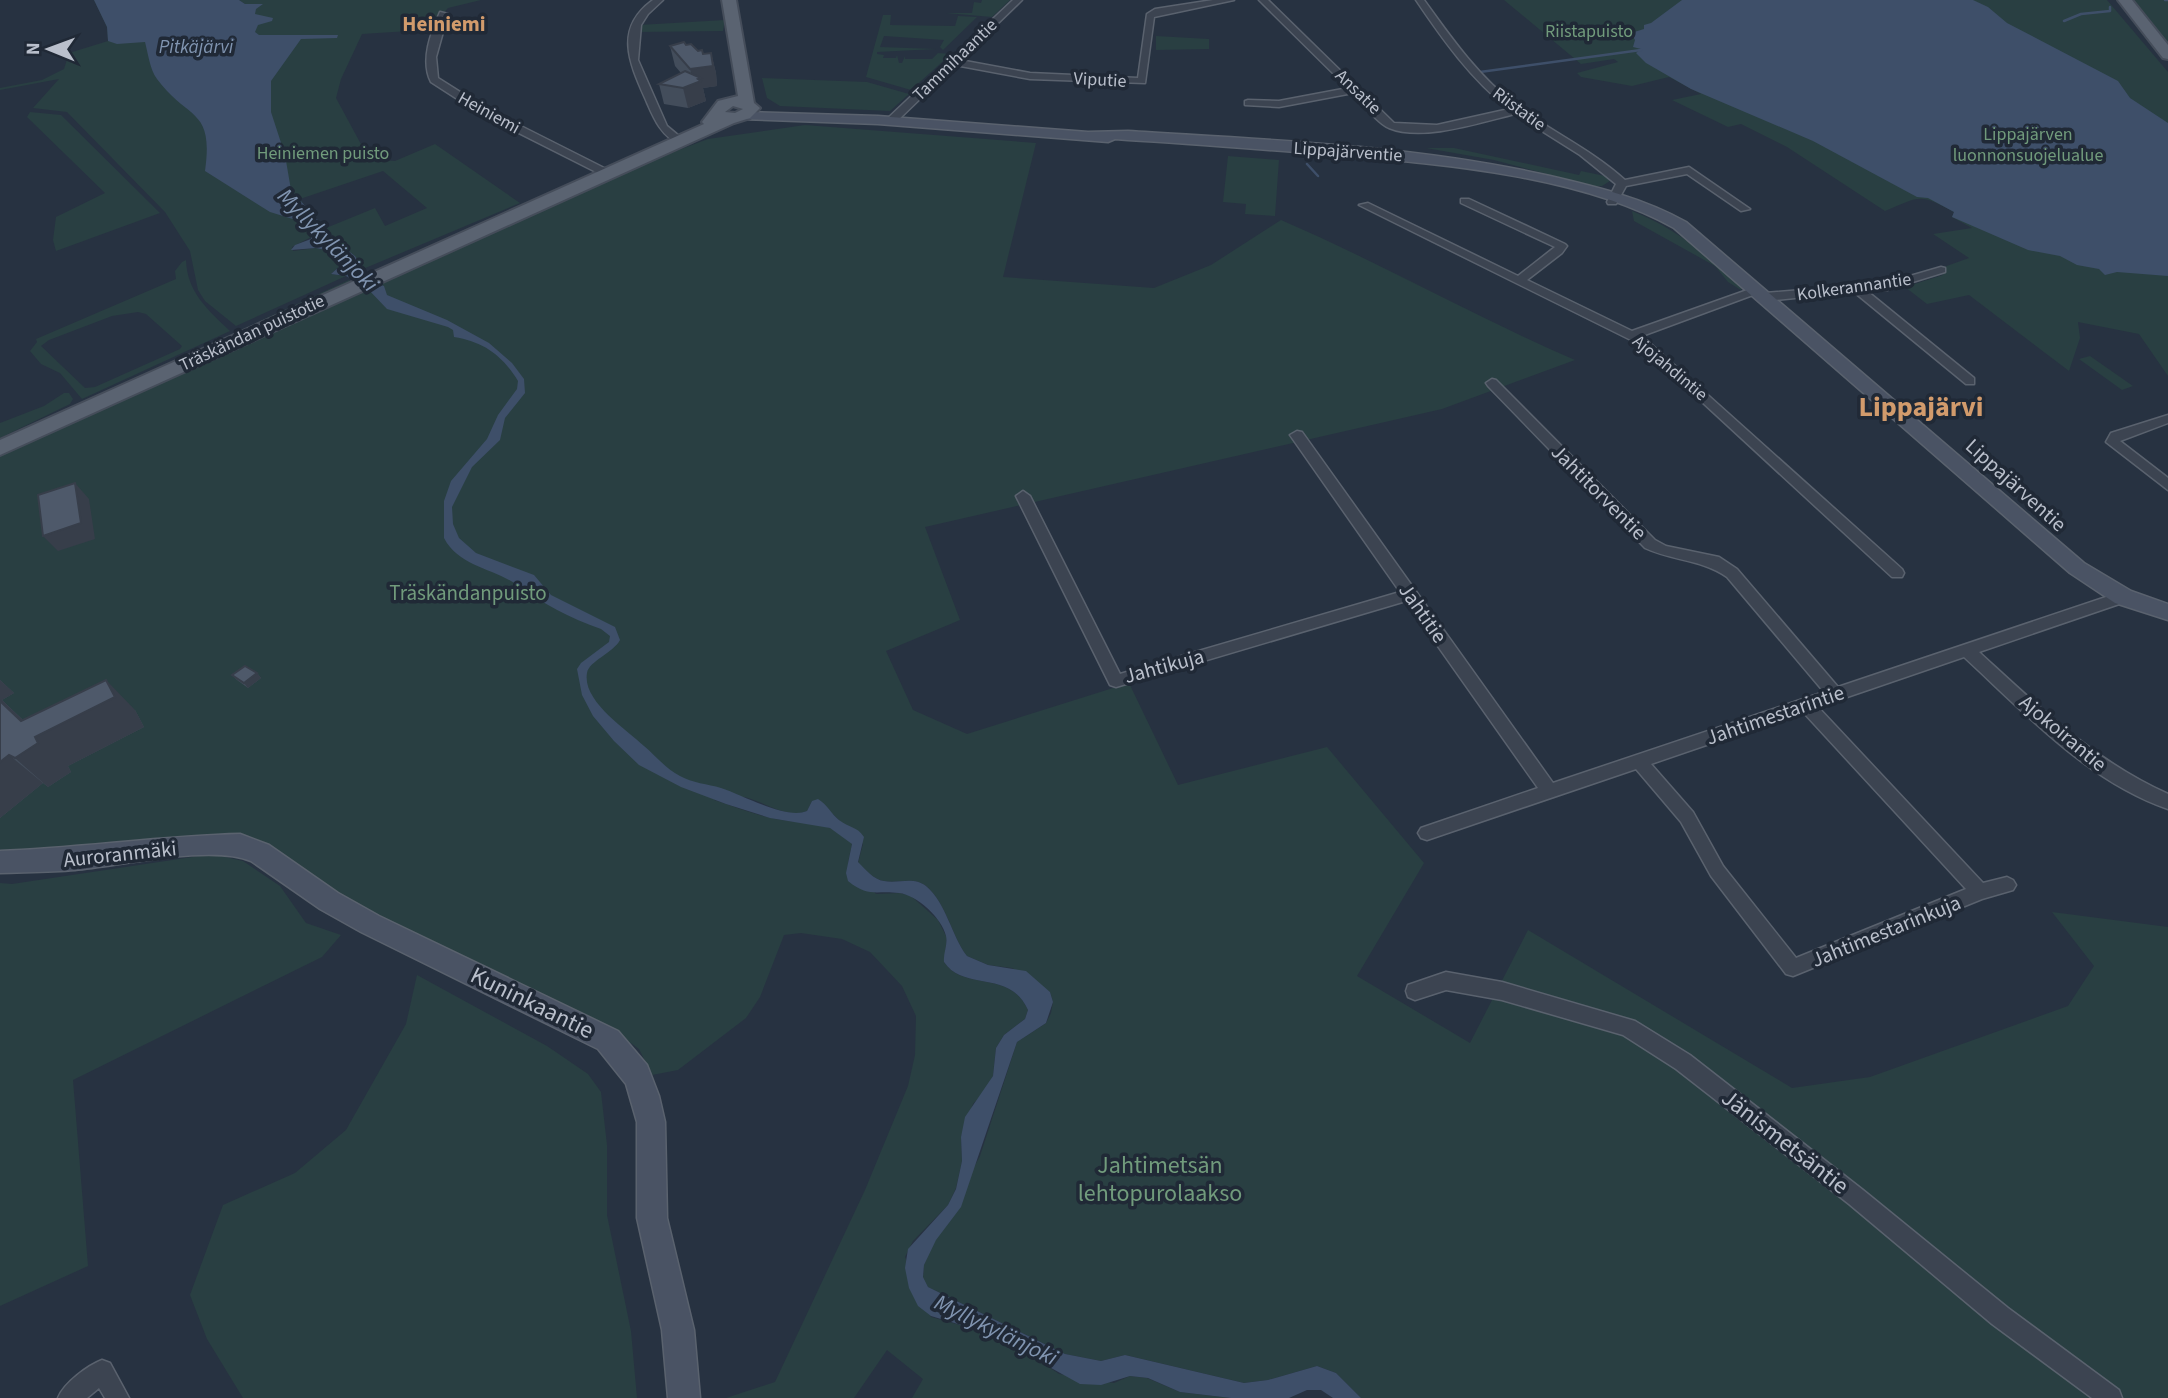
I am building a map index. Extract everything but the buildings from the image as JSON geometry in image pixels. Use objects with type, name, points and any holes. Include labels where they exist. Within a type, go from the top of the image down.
[{"type":"main road","points":[[729,0],[742,83],[747,89],[738,111],[719,106],[729,101],[742,83]]},
{"type":"main road","points":[[2125,0],[2168,55]]},
{"type":"main road","name":"Träskändan puistotie","points":[[0,448],[342,291],[696,134],[738,111]]},
{"type":"main road","name":"Lippajärventie","points":[[738,111],[1416,157],[1616,194],[1689,233],[2077,568],[2123,597],[2168,612]]},
{"type":"main road","name":"Auroranmäki","points":[[0,862],[50,861],[191,846],[240,845]]},
{"type":"main road","name":"Kuninkaantie","points":[[240,845],[260,853],[329,901],[370,924],[608,1040],[638,1075],[650,1122],[652,1218],[678,1330],[684,1398]]},
{"type":"street","points":[[659,0],[638,19],[632,48],[633,60],[663,127],[680,141]]},
{"type":"street","name":"Tammihaantie","points":[[891,121],[1018,0]]},
{"type":"street","name":"Viputie","points":[[953,62],[1030,76],[1143,81],[1150,16],[1155,12],[1230,0]]},
{"type":"street","name":"Ansatie","points":[[1263,0],[1391,125],[1402,128],[1436,127],[1517,110]]},
{"type":"street","name":"Riistatie","points":[[1420,0],[1477,77],[1517,110],[1586,155],[1616,194]]},
{"type":"street","name":"Heiniemi","points":[[443,13],[431,65],[430,74],[434,80],[483,111],[608,174]]},
{"type":"street","points":[[1248,103],[1279,104],[1355,90]]},
{"type":"street","points":[[1616,194],[1633,183],[1689,170],[1745,209]]},
{"type":"street","points":[[1465,201],[1561,246],[1519,281]]},
{"type":"street","name":"Ajojahdintie","points":[[1364,205],[1632,335],[1649,346],[1897,573]]},
{"type":"street","name":"Kolkerannantie","points":[[1632,335],[1761,294],[1899,284],[1941,270]]},
{"type":"street","points":[[1857,289],[1970,381]]},
{"type":"street","name":"Jahtitorventie","points":[[1492,383],[1650,544],[1662,550],[1714,561],[1732,573],[1835,694]]},
{"type":"street","points":[[2168,419],[2116,436],[2113,442],[2168,485]]},
{"type":"street","name":"Jahtitie","points":[[1297,435],[1549,791]]},
{"type":"street","name":"Jahtikuja","points":[[1023,496],[1116,681],[1410,594]]},
{"type":"street","name":"Jahtimestarintie","points":[[1427,833],[2123,597]]},
{"type":"street","name":"Ajokoirantie","points":[[1967,650],[2080,751],[2128,783],[2168,802]]},
{"type":"street","name":"Jahtimestarinkuja","points":[[1639,761],[1687,817],[1717,871],[1793,968],[1980,892],[1806,704]]},
{"type":"street","points":[[1980,892],[2007,885]]},
{"type":"street","name":"Jänismetsäntie","points":[[1415,991],[1446,981],[1502,991],[1628,1027],[1683,1062],[1856,1197],[2000,1316],[2111,1398]]},
{"type":"street","points":[[69,1398],[102,1371],[118,1398]]},
{"type":"green space","name":"Heiniemen puisto","points":[[94,0],[245,4],[239,0],[481,0],[448,8],[438,19],[411,21],[409,31],[362,34],[341,79],[336,98],[369,159],[395,161],[435,144],[520,203],[363,269],[326,228],[375,208],[385,226],[427,208],[383,171],[300,199],[309,212],[297,220],[308,227],[313,236],[292,247],[293,251],[316,248],[330,251],[332,259],[340,266],[331,274],[346,276],[236,326],[205,301],[198,290],[190,251],[165,212],[67,112],[33,108],[59,79],[0,90],[42,80],[64,69],[69,53],[108,41],[107,27]]},
{"type":"green space","points":[[982,0],[1010,0],[992,17],[946,13],[972,13],[974,2],[981,3]]},
{"type":"green space","name":"Lippajärven luonnonsuojelualue","points":[[1504,0],[2107,0],[2168,72],[2168,376],[2139,334],[2078,322],[2080,338],[2069,371],[1969,295],[1927,304],[1905,287],[1943,275],[1941,268],[1969,258],[1933,234],[1972,228],[1952,217],[1954,212],[1926,199],[1906,202],[1885,211],[1787,147],[1741,124],[1728,127],[1672,100],[1701,94],[1669,77],[1632,86],[1581,77],[1577,73],[1618,62],[1614,59],[1581,64]]},
{"type":"green space","points":[[2129,0],[2168,0],[2168,49]]},
{"type":"green space","points":[[883,15],[891,15],[890,25],[955,26],[958,16],[977,17],[943,50],[940,47],[944,40],[884,36],[880,47],[936,49],[877,52],[884,55],[883,58],[896,58],[897,55],[899,63],[902,63],[905,56],[905,59],[932,59],[938,53],[951,54],[911,90],[866,77]]},
{"type":"green space","points":[[725,20],[723,31],[637,32],[639,25]]},
{"type":"green space","points":[[1156,36],[1209,39],[1209,49],[1156,50]]},
{"type":"green space","points":[[762,78],[867,82],[909,94],[890,111],[780,106],[767,98]]},
{"type":"green space","points":[[30,112],[61,115],[160,213],[56,251],[53,240],[56,217],[105,193],[27,117]]},
{"type":"green space","points":[[805,125],[1036,143],[1003,277],[1154,288],[1211,265],[1281,220],[1575,360],[1442,409],[925,527],[960,620],[886,651],[913,710],[967,734],[1129,683],[1178,785],[1327,747],[1424,863],[1357,976],[1470,1043],[1528,930],[1792,1088],[1870,1077],[2068,1006],[2094,966],[2052,912],[2168,927],[2168,1398],[1361,1398],[1336,1373],[1317,1366],[1268,1380],[1244,1383],[1125,1355],[1101,1361],[1065,1354],[928,1287],[923,1278],[924,1265],[930,1250],[980,1156],[1017,1042],[1046,1023],[1053,1002],[1050,992],[1012,968],[988,965],[967,956],[933,893],[916,881],[889,882],[870,874],[858,863],[863,844],[820,805],[812,801],[807,811],[792,813],[740,797],[714,800],[765,816],[826,827],[845,836],[852,844],[848,863],[876,894],[900,893],[911,896],[938,920],[947,938],[944,962],[953,971],[1010,989],[1020,997],[1028,1010],[1025,1019],[1004,1035],[996,1048],[993,1076],[973,1104],[961,1137],[962,1161],[956,1188],[948,1205],[913,1241],[905,1257],[931,1317],[988,1333],[1034,1357],[1059,1374],[1114,1383],[1130,1376],[1147,1378],[1180,1392],[1231,1398],[912,1398],[923,1379],[887,1350],[854,1398],[726,1398],[775,1382],[865,1190],[908,1086],[915,1055],[916,1016],[902,986],[870,952],[842,939],[801,933],[784,935],[760,997],[746,1018],[678,1070],[652,1075],[639,1049],[617,1033],[358,905],[259,842],[0,854],[0,455],[644,163],[708,139]]},
{"type":"green space","points":[[1426,148],[1454,148],[1579,175],[1581,171],[1605,176],[1610,181],[1602,186],[1592,186],[1494,160]]},
{"type":"green space","points":[[1228,156],[1279,160],[1275,216],[1245,214],[1246,204],[1223,202]]},
{"type":"green space","points":[[1632,211],[1690,243],[1742,286],[1741,290],[1728,282],[1715,266],[1634,221]]},
{"type":"green space","points":[[186,260],[190,282],[200,300],[230,331],[82,399],[60,373],[41,364],[30,351],[37,342],[36,339],[176,279],[175,271]],"holes":[[[138,312],[146,314],[182,346],[180,349],[95,387],[85,388],[41,346],[49,340],[112,316]]]},
{"type":"green space","points":[[349,280],[351,282],[89,400]]},
{"type":"green space","points":[[2090,356],[2133,386],[2122,390],[2079,359]]},
{"type":"green space","points":[[64,393],[69,393],[73,399],[70,404],[0,438],[0,423],[44,406]]},
{"type":"green space","points":[[199,856],[221,856],[243,861],[280,886],[306,923],[341,935],[322,957],[73,1080],[88,1266],[0,1306],[0,883],[12,884]]},
{"type":"green space","points":[[417,975],[547,1046],[588,1074],[601,1092],[607,1145],[607,1215],[631,1331],[637,1398],[243,1398],[207,1339],[190,1295],[223,1205],[295,1173],[346,1130],[406,1024]]},
{"type":"water","points":[[94,0],[239,0],[245,4],[263,4],[256,9],[255,14],[273,18],[272,21],[258,25],[255,32],[259,35],[338,35],[337,38],[301,39],[271,81],[271,112],[285,155],[291,190],[338,243],[355,256],[371,281],[384,286],[387,295],[447,320],[489,343],[512,363],[524,379],[525,393],[505,418],[500,440],[472,467],[452,507],[453,524],[459,538],[476,553],[534,575],[551,595],[615,627],[620,640],[617,645],[592,665],[587,673],[591,694],[607,714],[670,770],[690,780],[721,788],[776,810],[798,813],[807,811],[812,801],[818,799],[839,820],[859,831],[864,837],[858,862],[870,874],[889,882],[916,881],[933,893],[967,956],[988,965],[1026,971],[1050,992],[1053,1002],[1046,1023],[1017,1042],[961,1207],[936,1240],[924,1265],[923,1277],[928,1287],[1065,1354],[1101,1361],[1125,1355],[1244,1383],[1268,1380],[1317,1366],[1336,1373],[1361,1398],[1333,1398],[1321,1390],[1307,1390],[1289,1398],[1231,1398],[1180,1392],[1148,1378],[1130,1376],[1101,1385],[1080,1384],[988,1333],[931,1316],[918,1306],[909,1288],[905,1268],[908,1249],[948,1205],[956,1189],[962,1161],[961,1137],[965,1117],[993,1076],[996,1048],[1004,1035],[1025,1019],[1028,1010],[1020,997],[1010,989],[953,971],[944,962],[944,929],[921,903],[899,893],[862,890],[848,881],[846,873],[852,844],[830,828],[770,818],[681,787],[639,765],[614,741],[593,716],[582,695],[577,669],[609,642],[610,636],[601,629],[547,604],[508,579],[468,561],[450,548],[444,538],[444,501],[451,481],[487,439],[498,415],[517,389],[518,381],[512,372],[491,351],[474,342],[454,337],[453,330],[448,327],[387,309],[367,288],[346,276],[331,274],[340,266],[332,259],[330,251],[316,248],[291,250],[295,245],[311,239],[311,231],[296,220],[270,212],[205,171],[207,150],[202,125],[157,79],[145,42],[117,44],[108,41],[107,27]]},
{"type":"water","name":"Lippajärven luonnonsuojelualue","points":[[1682,0],[1973,0],[1988,7],[2007,23],[2118,81],[2130,98],[2168,123],[2168,276],[2117,272],[2105,275],[2099,269],[2077,265],[2060,256],[2028,250],[1952,217],[1954,212],[1928,198],[1917,197],[1813,141],[1691,89],[1646,63],[1636,53],[1641,49],[1633,47],[1635,40],[1631,33],[1644,29],[1644,25],[1651,23]]},
{"type":"waterway","points":[[2064,21],[2081,14],[2110,11],[2110,7]]},
{"type":"waterway","points":[[1480,72],[1641,50]]},
{"type":"waterway","points":[[1307,164],[1318,176]]},
{"type":"district","name":"Heiniemi","points":[[444,24]]},
{"type":"district","name":"Lippajärvi","points":[[1921,407]]},
{"type":"park label","name":"Riistapuisto","points":[[1589,31]]},
{"type":"park label","name":"Träskändanpuisto","points":[[468,593]]},
{"type":"park label","name":"Jahtimetsän lehtopurolaakso","points":[[1160,1179]]},
{"type":"water label","name":"Pitkäjärvi","points":[[196,47]]},
{"type":"water label","name":"Myllykylänjoki","points":[[328,240]]},
{"type":"water label","name":"Myllykylänjoki","points":[[996,1330]]}]
